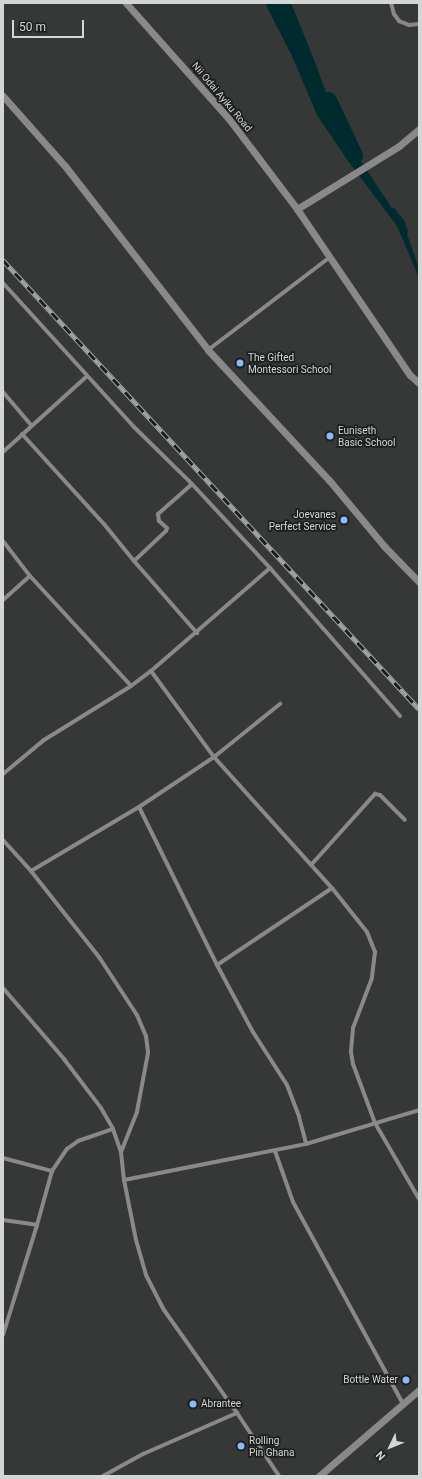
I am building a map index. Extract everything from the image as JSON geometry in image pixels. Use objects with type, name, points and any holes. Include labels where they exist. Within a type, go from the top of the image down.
[{"type":"street","name":"Nii Odai Ayiku Road","points":[[126,3],[229,118],[331,256],[410,375],[419,383]]},
{"type":"street","points":[[391,3],[394,14],[399,21],[409,25],[419,24]]},
{"type":"street","points":[[3,96],[65,166],[208,350],[328,480],[384,546],[419,582]]},
{"type":"street","points":[[297,209],[411,138],[419,129]]},
{"type":"street","points":[[208,350],[331,256]]},
{"type":"street","points":[[3,283],[133,426],[192,484],[270,568],[400,716]]},
{"type":"street","points":[[3,452],[88,376]]},
{"type":"street","points":[[3,392],[32,425]]},
{"type":"street","points":[[22,434],[104,524],[196,633]]},
{"type":"street","points":[[134,561],[166,531],[167,528],[159,521],[158,514],[192,484]]},
{"type":"street","points":[[3,541],[30,576],[131,686]]},
{"type":"street","points":[[3,774],[44,740],[131,686],[151,671],[270,568]]},
{"type":"street","points":[[3,600],[30,576]]},
{"type":"street","points":[[151,671],[214,757],[332,888],[367,932],[375,952],[372,978],[353,1028],[351,1052],[353,1064],[374,1123],[419,1199]]},
{"type":"street","points":[[31,871],[138,807],[214,757],[280,704]]},
{"type":"street","points":[[311,865],[375,794],[380,795],[405,820]]},
{"type":"street","points":[[138,807],[217,966],[253,1032],[287,1085],[299,1118],[306,1144]]},
{"type":"street","points":[[3,840],[31,871],[99,957],[137,1015],[146,1036],[148,1053],[137,1112],[120,1152]]},
{"type":"street","points":[[217,966],[332,888]]},
{"type":"street","points":[[3,988],[64,1059],[101,1108],[113,1129],[120,1152],[136,1240],[146,1275],[164,1310],[237,1413],[279,1476]]},
{"type":"street","points":[[124,1180],[306,1144],[419,1110]]},
{"type":"street","points":[[3,1335],[5,1324],[37,1225],[52,1171],[68,1149],[78,1141],[113,1129]]},
{"type":"street","points":[[274,1151],[293,1202],[403,1404]]},
{"type":"street","points":[[3,1158],[52,1171]]},
{"type":"street","points":[[3,1220],[37,1225]]},
{"type":"street","points":[[319,1476],[419,1390]]},
{"type":"street","points":[[103,1476],[143,1454],[237,1413]]},
{"type":"water","points":[[265,3],[291,3],[315,62],[339,128],[405,228],[419,269],[419,278],[397,226],[346,158],[317,115],[292,56]]},
{"type":"waterway","points":[[328,100],[354,155]]},
{"type":"waterway","points":[[393,209],[403,222],[406,232]]},
{"type":"railway","points":[[3,260],[419,709]]},
{"type":"place","name":"The Gifted Montessori School","points":[[240,363]]},
{"type":"place","name":"Euniseth Basic School","points":[[330,436]]},
{"type":"place","name":"Joevanes Perfect Service","points":[[344,520]]},
{"type":"place","name":"Bottle Water","points":[[406,1380]]},
{"type":"place","name":"Abrantee","points":[[193,1404]]},
{"type":"place","name":"Rolling Pin Ghana","points":[[241,1446]]}]
